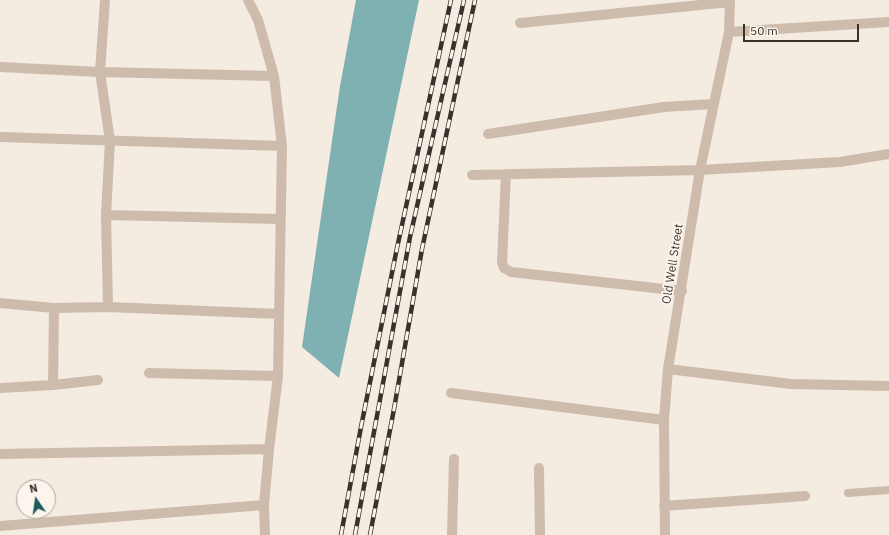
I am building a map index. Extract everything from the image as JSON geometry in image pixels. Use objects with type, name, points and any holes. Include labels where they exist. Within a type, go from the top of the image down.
[{"type":"street","points":[[105,0],[100,72],[110,141],[106,215],[108,307]]},
{"type":"street","points":[[248,0],[260,26],[274,76],[282,146],[278,376],[264,505],[264,535]]},
{"type":"street","points":[[520,23],[730,1]]},
{"type":"street","name":"Old Well Street","points":[[665,535],[664,420],[668,369],[682,291],[700,170],[729,32],[730,1]]},
{"type":"street","points":[[729,32],[889,22]]},
{"type":"street","points":[[0,67],[100,72],[274,76]]},
{"type":"street","points":[[488,134],[664,108],[713,104]]},
{"type":"street","points":[[0,137],[282,146]]},
{"type":"street","points":[[472,175],[700,170],[840,162],[889,154]]},
{"type":"street","points":[[506,174],[502,262],[504,268],[510,272],[682,291]]},
{"type":"street","points":[[106,215],[280,219]]},
{"type":"street","points":[[0,303],[54,308],[108,307],[279,314]]},
{"type":"street","points":[[53,385],[54,308]]},
{"type":"street","points":[[668,369],[791,384],[889,386]]},
{"type":"street","points":[[149,373],[278,376]]},
{"type":"street","points":[[0,388],[53,385],[98,380]]},
{"type":"street","points":[[451,393],[664,420]]},
{"type":"street","points":[[0,454],[269,449]]},
{"type":"street","points":[[452,535],[454,459]]},
{"type":"street","points":[[539,468],[540,535]]},
{"type":"street","points":[[664,506],[805,496]]},
{"type":"street","points":[[0,526],[264,505]]},
{"type":"lane","points":[[848,493],[889,490]]},
{"type":"water","points":[[356,0],[419,0],[339,378],[302,347],[340,86]]},
{"type":"railway","points":[[341,535],[397,248],[451,0]]},
{"type":"railway","points":[[355,535],[410,237],[464,0]]},
{"type":"railway","points":[[370,535],[422,249],[475,0]]}]
